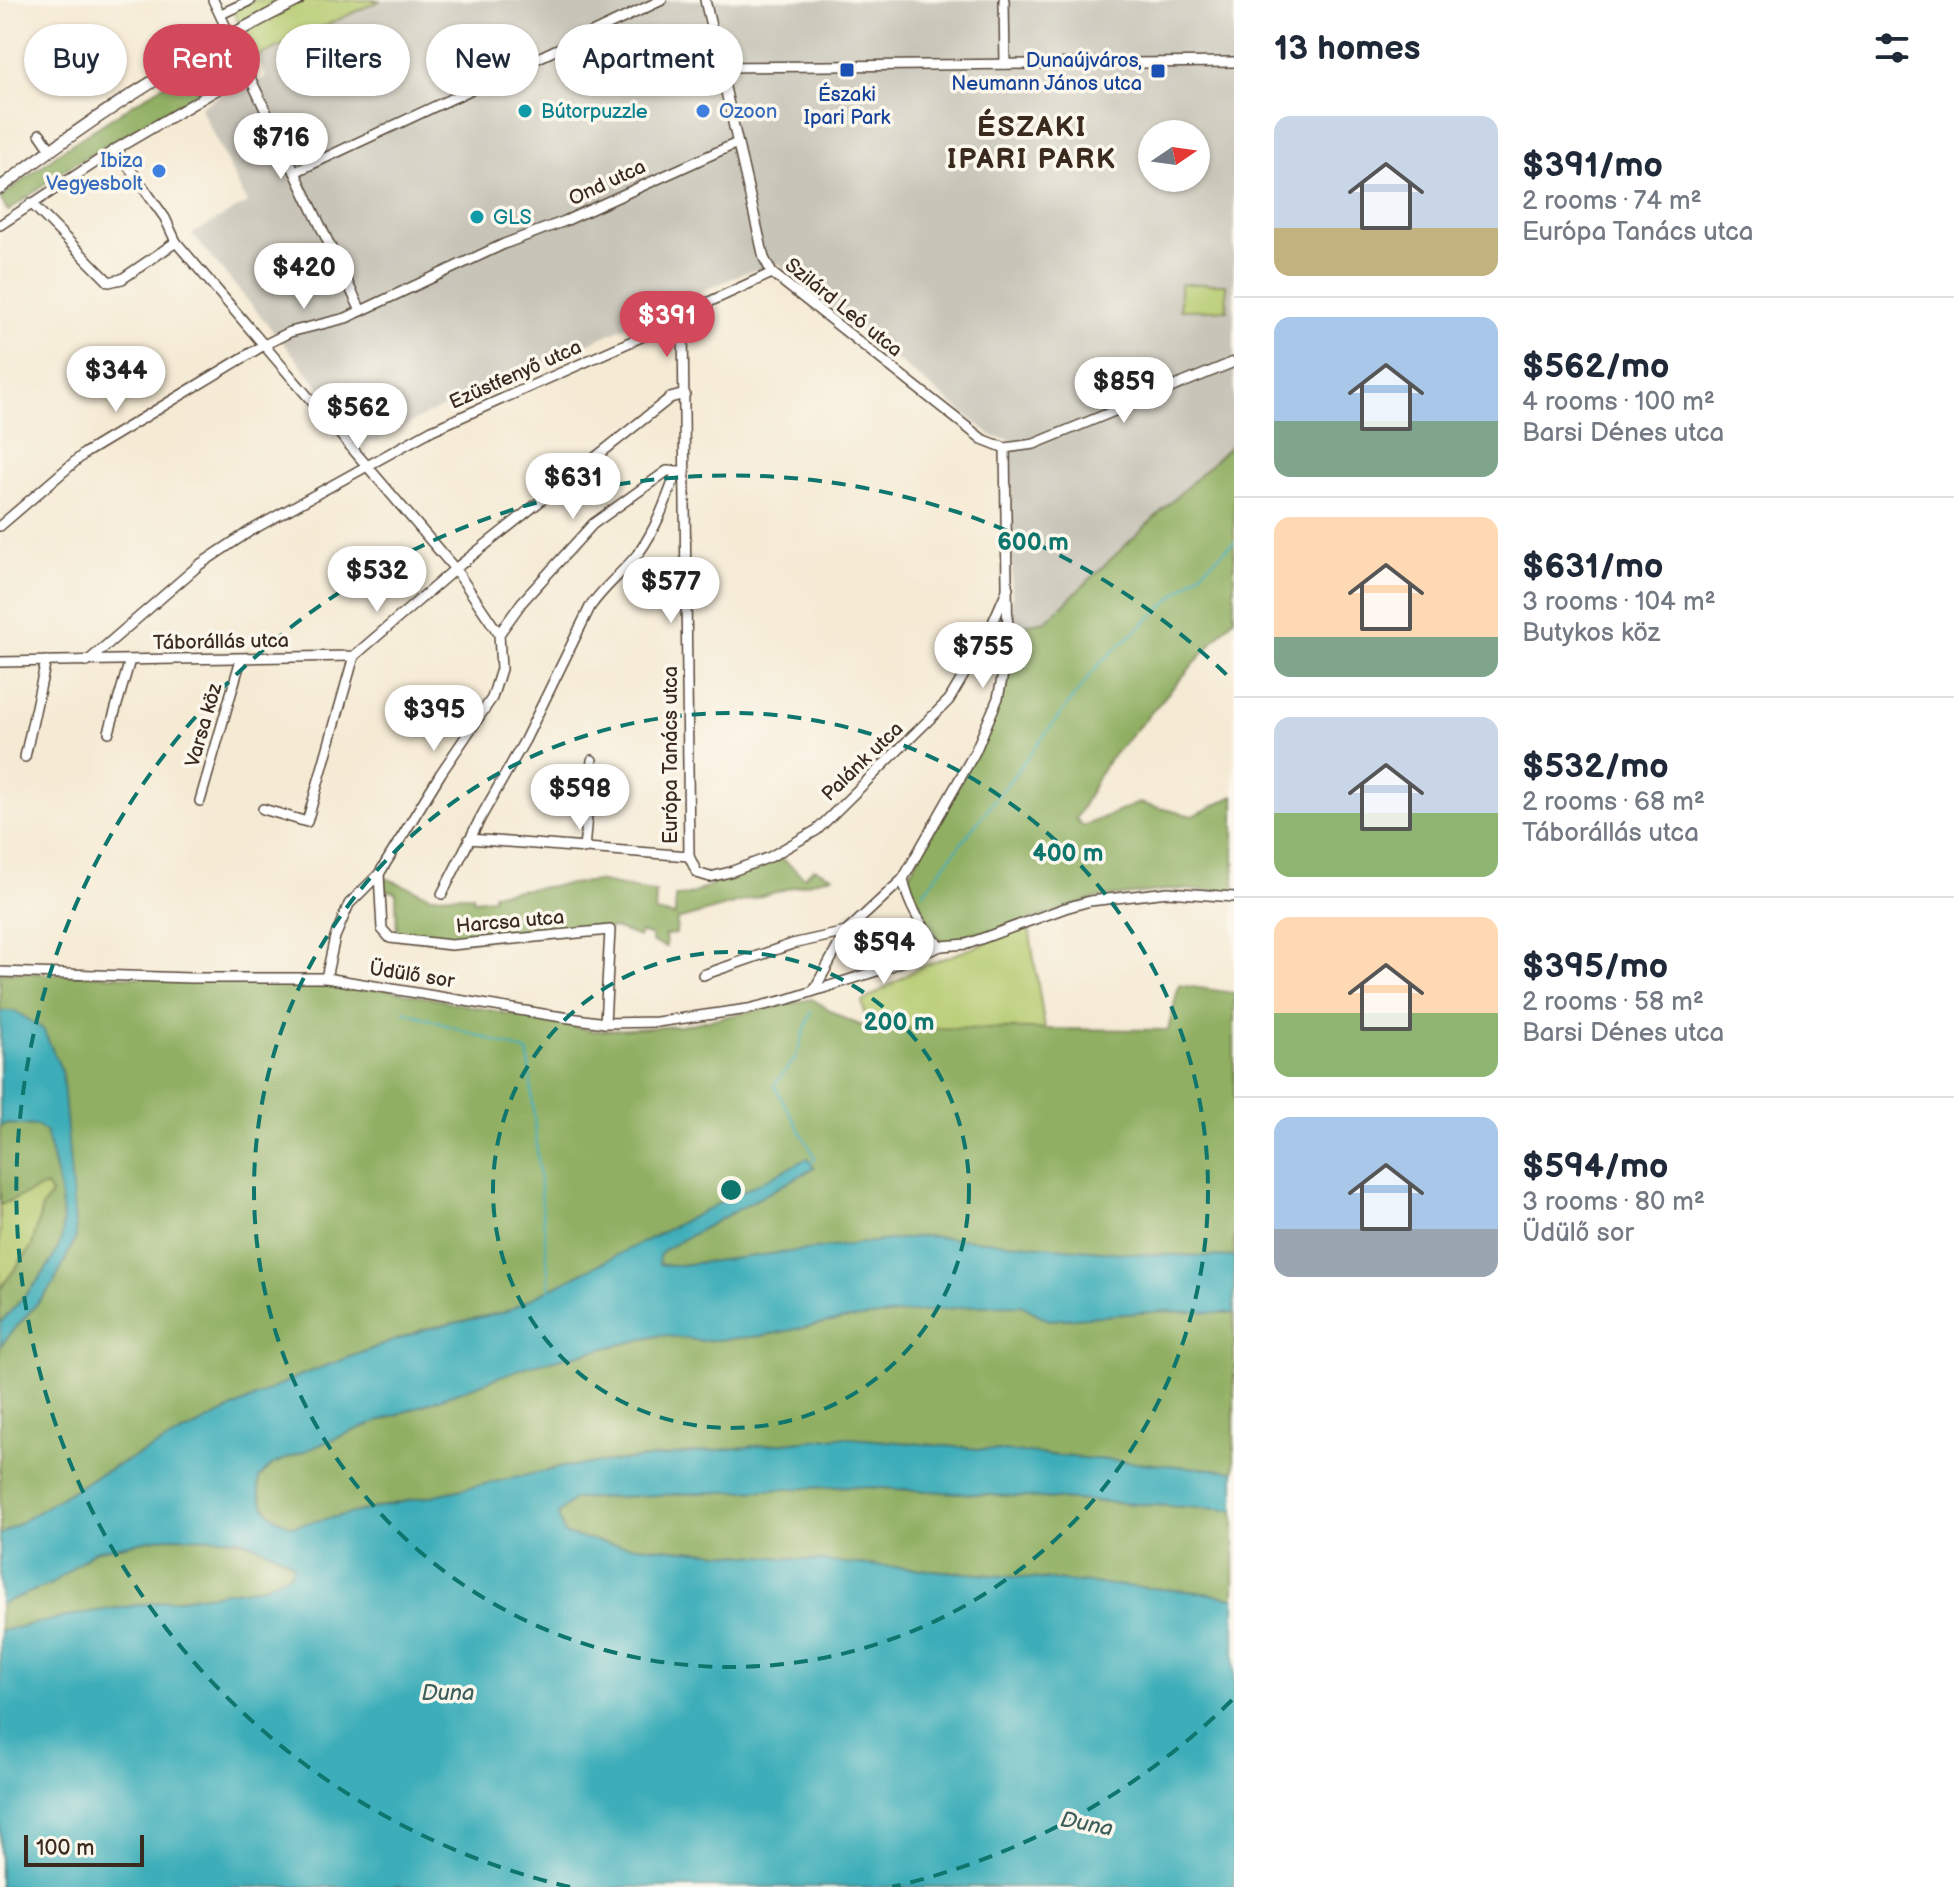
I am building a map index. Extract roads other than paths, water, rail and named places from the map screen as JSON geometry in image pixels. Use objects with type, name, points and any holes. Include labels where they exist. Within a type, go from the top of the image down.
[{"type":"street","points":[[213,0],[226,24]]},
{"type":"street","points":[[221,14],[251,0]]},
{"type":"street","points":[[252,24],[298,0]]},
{"type":"street","points":[[295,172],[662,0]]},
{"type":"street","name":"Szilárd Leó utca","points":[[705,0],[710,24]]},
{"type":"street","points":[[1004,0],[1005,64]]},
{"type":"street","points":[[743,67],[1234,62]]},
{"type":"street","points":[[0,188],[143,87]]},
{"type":"street","points":[[260,95],[361,311]]},
{"type":"street","points":[[0,225],[116,149],[206,96]]},
{"type":"street","name":"Szilárd Leó utca","points":[[726,96],[764,258],[772,273],[982,439],[1005,448]]},
{"type":"street","points":[[40,134],[51,150]]},
{"type":"street","name":"Ond utca","points":[[0,526],[85,453],[264,345],[290,332],[346,318],[504,244],[565,221],[737,143]]},
{"type":"street","points":[[116,149],[165,218],[176,242],[455,569],[499,634],[501,669],[492,698],[379,874],[349,904],[335,937],[326,978]]},
{"type":"street","points":[[31,203],[109,282],[122,279],[176,242]]},
{"type":"street","name":"Ezüstfenyő utca","points":[[87,662],[218,550],[432,430],[681,319],[685,313],[772,273]]},
{"type":"street","name":"Európa Tanács utca","points":[[681,319],[685,394],[682,471],[689,856]]},
{"type":"street","points":[[814,990],[846,932],[903,879],[975,752],[998,698],[1008,650],[1005,448],[1034,444],[1234,362]]},
{"type":"street","points":[[263,809],[307,822],[354,656],[455,569],[670,398],[685,394]]},
{"type":"street","points":[[442,894],[525,740],[590,607],[601,591],[639,552],[682,471],[667,471],[650,481],[593,524],[522,602],[499,634]]},
{"type":"street","name":"Palánk utca","points":[[689,856],[697,873],[710,877],[770,857],[817,830],[949,700],[987,636],[1008,588]]},
{"type":"street","name":"Táborállás utca","points":[[0,662],[354,656]]},
{"type":"street","name":"Varsa köz","points":[[200,801],[241,659]]},
{"type":"street","points":[[109,732],[130,660]]},
{"type":"street","points":[[25,757],[46,661]]},
{"type":"street","points":[[584,849],[592,760]]},
{"type":"street","points":[[469,839],[689,856]]},
{"type":"street","name":"Harcsa utca","points":[[379,874],[382,929],[390,938],[451,945],[610,930],[605,1023]]},
{"type":"street","points":[[903,879],[929,935],[941,946]]},
{"type":"street","name":"Üdülő sor","points":[[0,972],[191,978],[326,978],[605,1023],[657,1022],[775,1003],[886,968],[941,946],[967,944],[1090,901],[1168,892],[1234,897]]},
{"type":"street","points":[[703,975],[792,944],[846,932]]},
{"type":"water","points":[[0,1011],[15,1011],[43,1029],[62,1071],[76,1237],[53,1285],[0,1346],[0,1323],[49,1265],[60,1243],[63,1218],[46,1132],[38,1126],[4,1124],[0,1127]]},
{"type":"water","name":"Duna","points":[[808,1158],[814,1168],[667,1248],[659,1256],[659,1264],[671,1266],[925,1236],[1136,1254],[1234,1257],[1234,1313],[1164,1311],[1049,1320],[1021,1305],[974,1306],[840,1320],[762,1336],[703,1341],[661,1335],[528,1366],[271,1465],[259,1478],[262,1502],[277,1519],[293,1526],[564,1467],[840,1437],[1234,1471],[1234,1510],[849,1486],[574,1499],[558,1514],[564,1534],[611,1544],[1198,1592],[1234,1598],[1234,1887],[0,1887],[0,1631],[90,1612],[262,1587],[291,1573],[293,1564],[239,1538],[165,1537],[94,1551],[53,1583],[0,1604],[0,1535],[96,1476],[296,1377],[426,1329],[505,1312]]},
{"type":"waterway","points":[[923,893],[1099,664],[1234,542]]},
{"type":"waterway","points":[[404,1011],[528,1052],[550,1292]]},
{"type":"waterway","points":[[811,1012],[795,1059],[774,1085],[816,1159],[811,1162]]},
{"type":"place","name":"Északi Ipari Park","points":[[847,70]]},
{"type":"place","name":"Dunaújváros, Neumann János utca","points":[[1158,71]]},
{"type":"place","name":"Bútorpuzzle","points":[[525,111]]},
{"type":"place","name":"Ozoon","points":[[703,111]]},
{"type":"place","name":"Ibiza Vegyesbolt","points":[[159,171]]},
{"type":"place","name":"GLS","points":[[477,217]]},
{"type":"district","name":"ÉSZAKI IPARI PARK","points":[[1032,142]]}]
